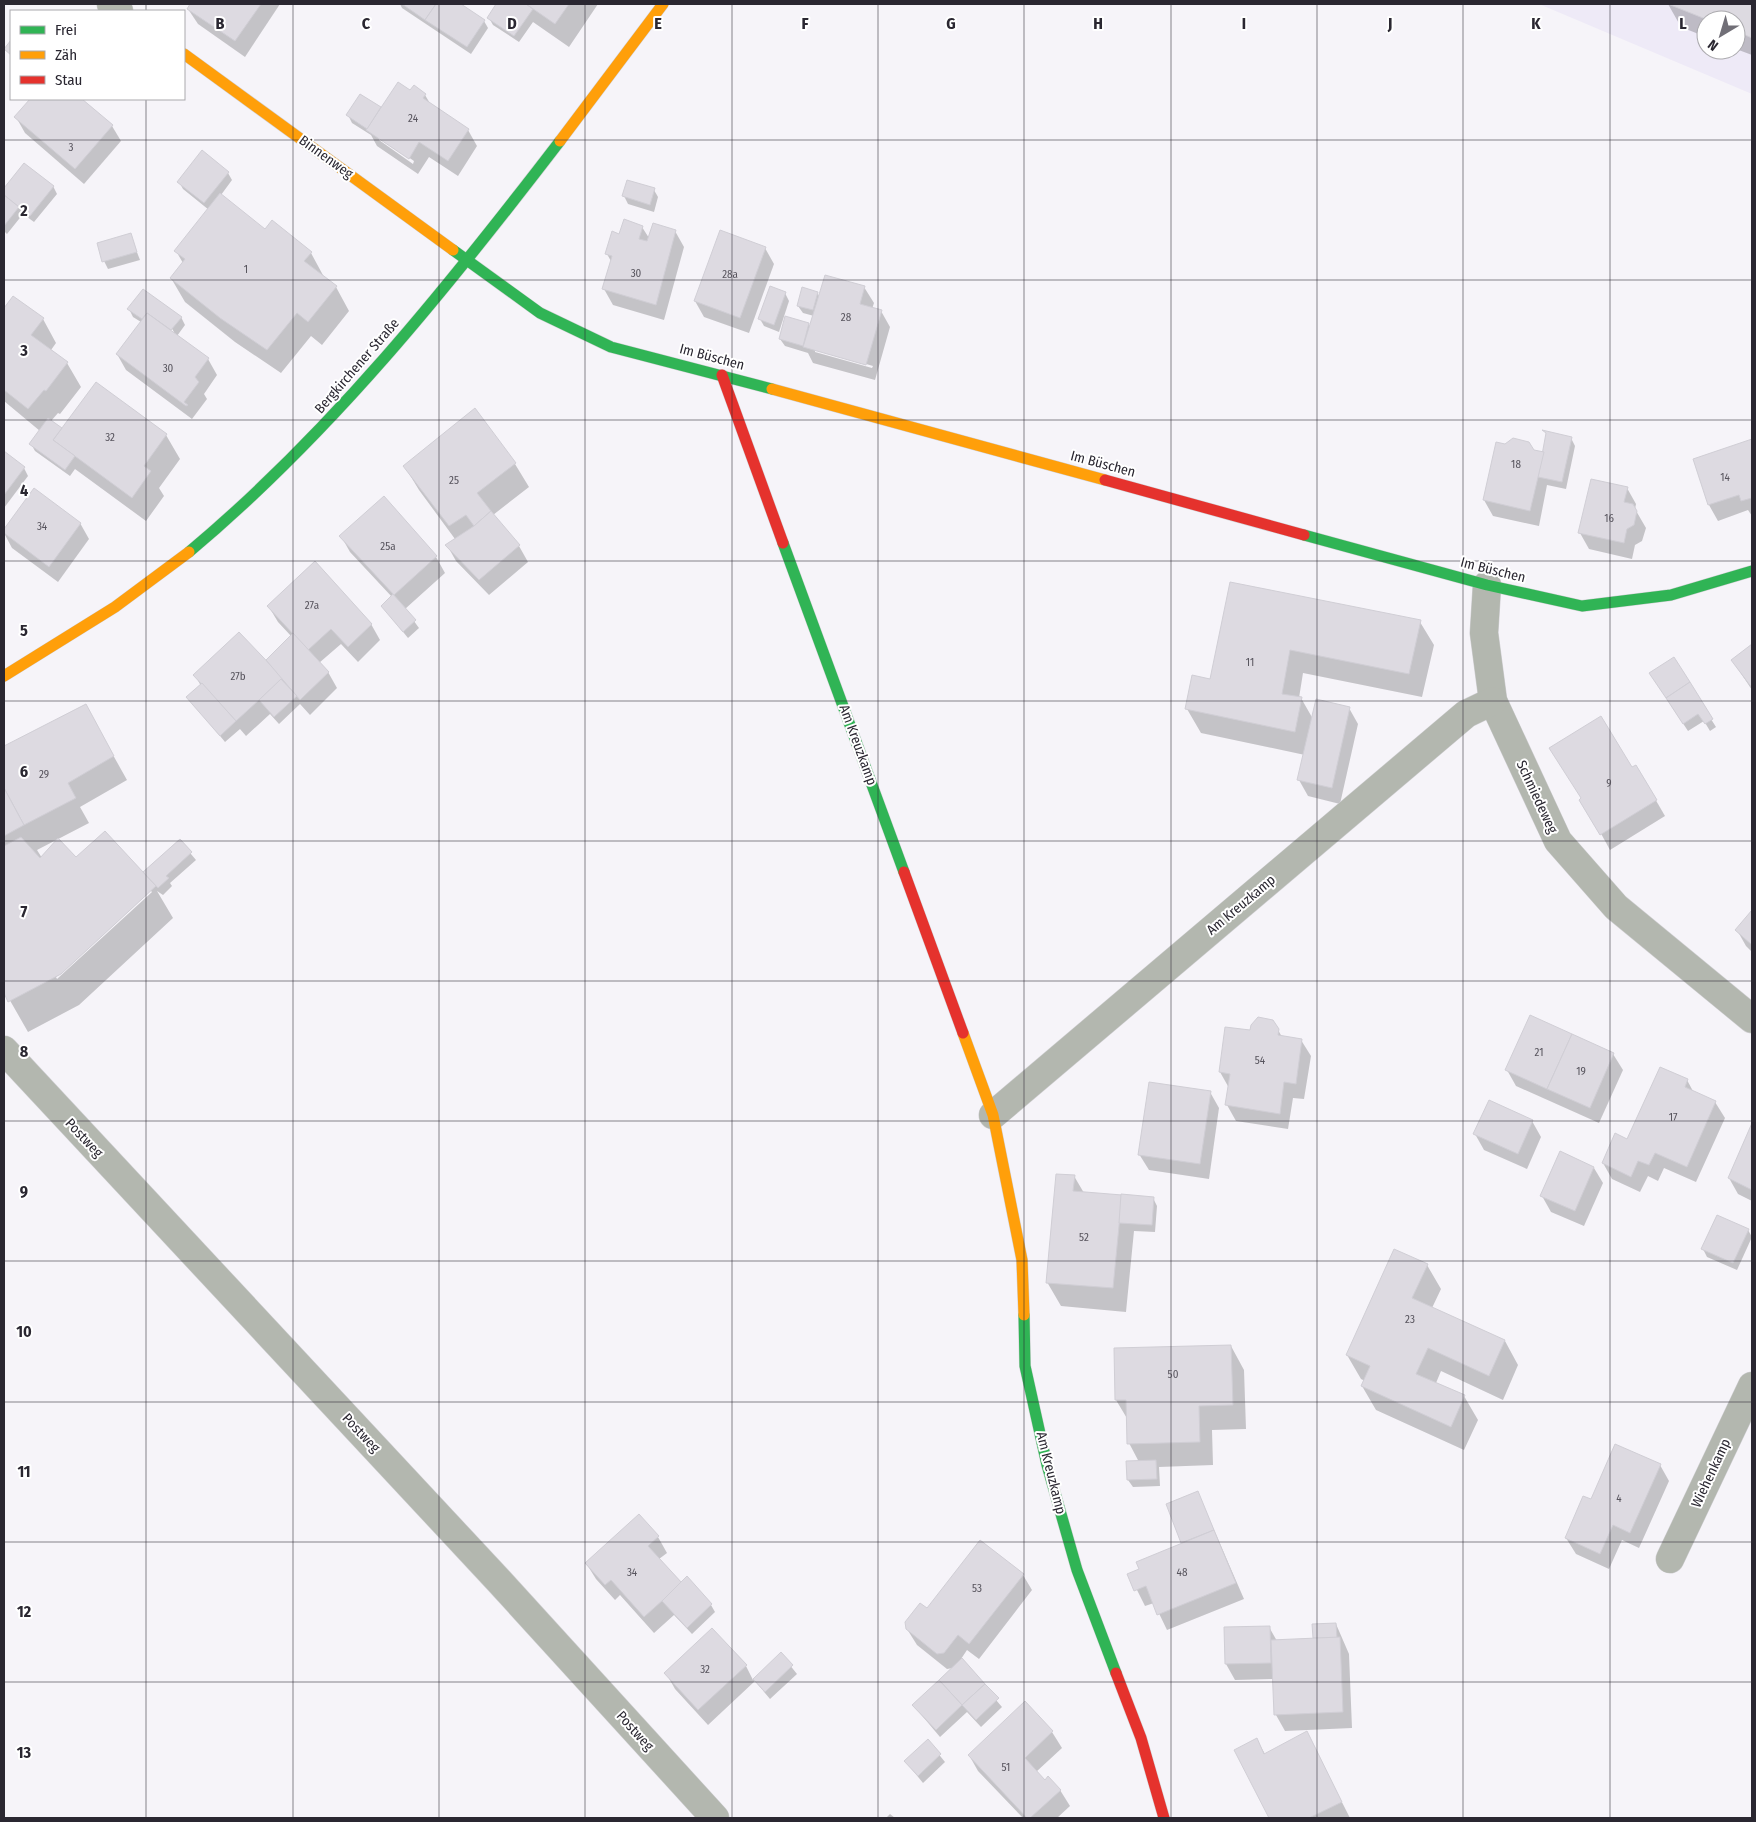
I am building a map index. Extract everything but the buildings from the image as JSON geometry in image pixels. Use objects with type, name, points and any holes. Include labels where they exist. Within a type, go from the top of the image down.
[{"type":"street","name":"Bergkirchener Straße","points":[[4,676],[42,654],[122,602],[178,561],[240,508],[313,438],[467,261],[664,4]]},
{"type":"street","name":"Binnenweg","points":[[185,55],[467,261]]},
{"type":"street","name":"Im Büschen","points":[[467,261],[540,313],[612,347],[722,375],[1487,585],[1582,606],[1671,595],[1752,571]]},
{"type":"street","name":"Am Kreuzkamp","points":[[722,375],[993,1115],[1022,1260],[1025,1366],[1047,1465],[1077,1570],[1141,1738],[1164,1818]]},
{"type":"street","name":"Schmiedeweg","points":[[1487,585],[1484,632],[1493,702],[1558,841],[1616,907],[1752,1019]]},
{"type":"street","name":"Am Kreuzkamp","points":[[993,1115],[1466,714],[1493,702]]},
{"type":"street","name":"Postweg","points":[[4,1050],[499,1581],[716,1818]]},
{"type":"street","name":"Wiehenkamp","points":[[1670,1559],[1752,1386]]},
{"type":"shaded area","points":[[1539,4],[1752,4],[1752,94]]},
{"type":"traffic: fast","points":[[189,552],[291,458],[386,357],[475,250],[560,141]]},
{"type":"traffic: fast","points":[[453,250],[540,313],[611,347],[772,389]]},
{"type":"traffic: fast","points":[[1304,535],[1487,585],[1582,606],[1671,595],[1752,571]]},
{"type":"traffic: fast","points":[[783,543],[904,872]]},
{"type":"traffic: fast","points":[[1024,1315],[1025,1366],[1047,1465],[1077,1570],[1116,1673]]},
{"type":"traffic: slow","points":[[560,141],[663,4]]},
{"type":"traffic: slow","points":[[185,55],[453,250]]},
{"type":"traffic: slow","points":[[772,389],[1105,480]]},
{"type":"traffic: slow","points":[[4,676],[115,607],[189,552]]},
{"type":"traffic: slow","points":[[963,1033],[993,1115],[1022,1260],[1024,1315]]},
{"type":"traffic: jam","points":[[722,375],[783,543]]},
{"type":"traffic: jam","points":[[1105,480],[1304,535]]},
{"type":"traffic: jam","points":[[904,872],[963,1033]]},
{"type":"traffic: jam","points":[[1116,1673],[1141,1738],[1164,1818]]}]
